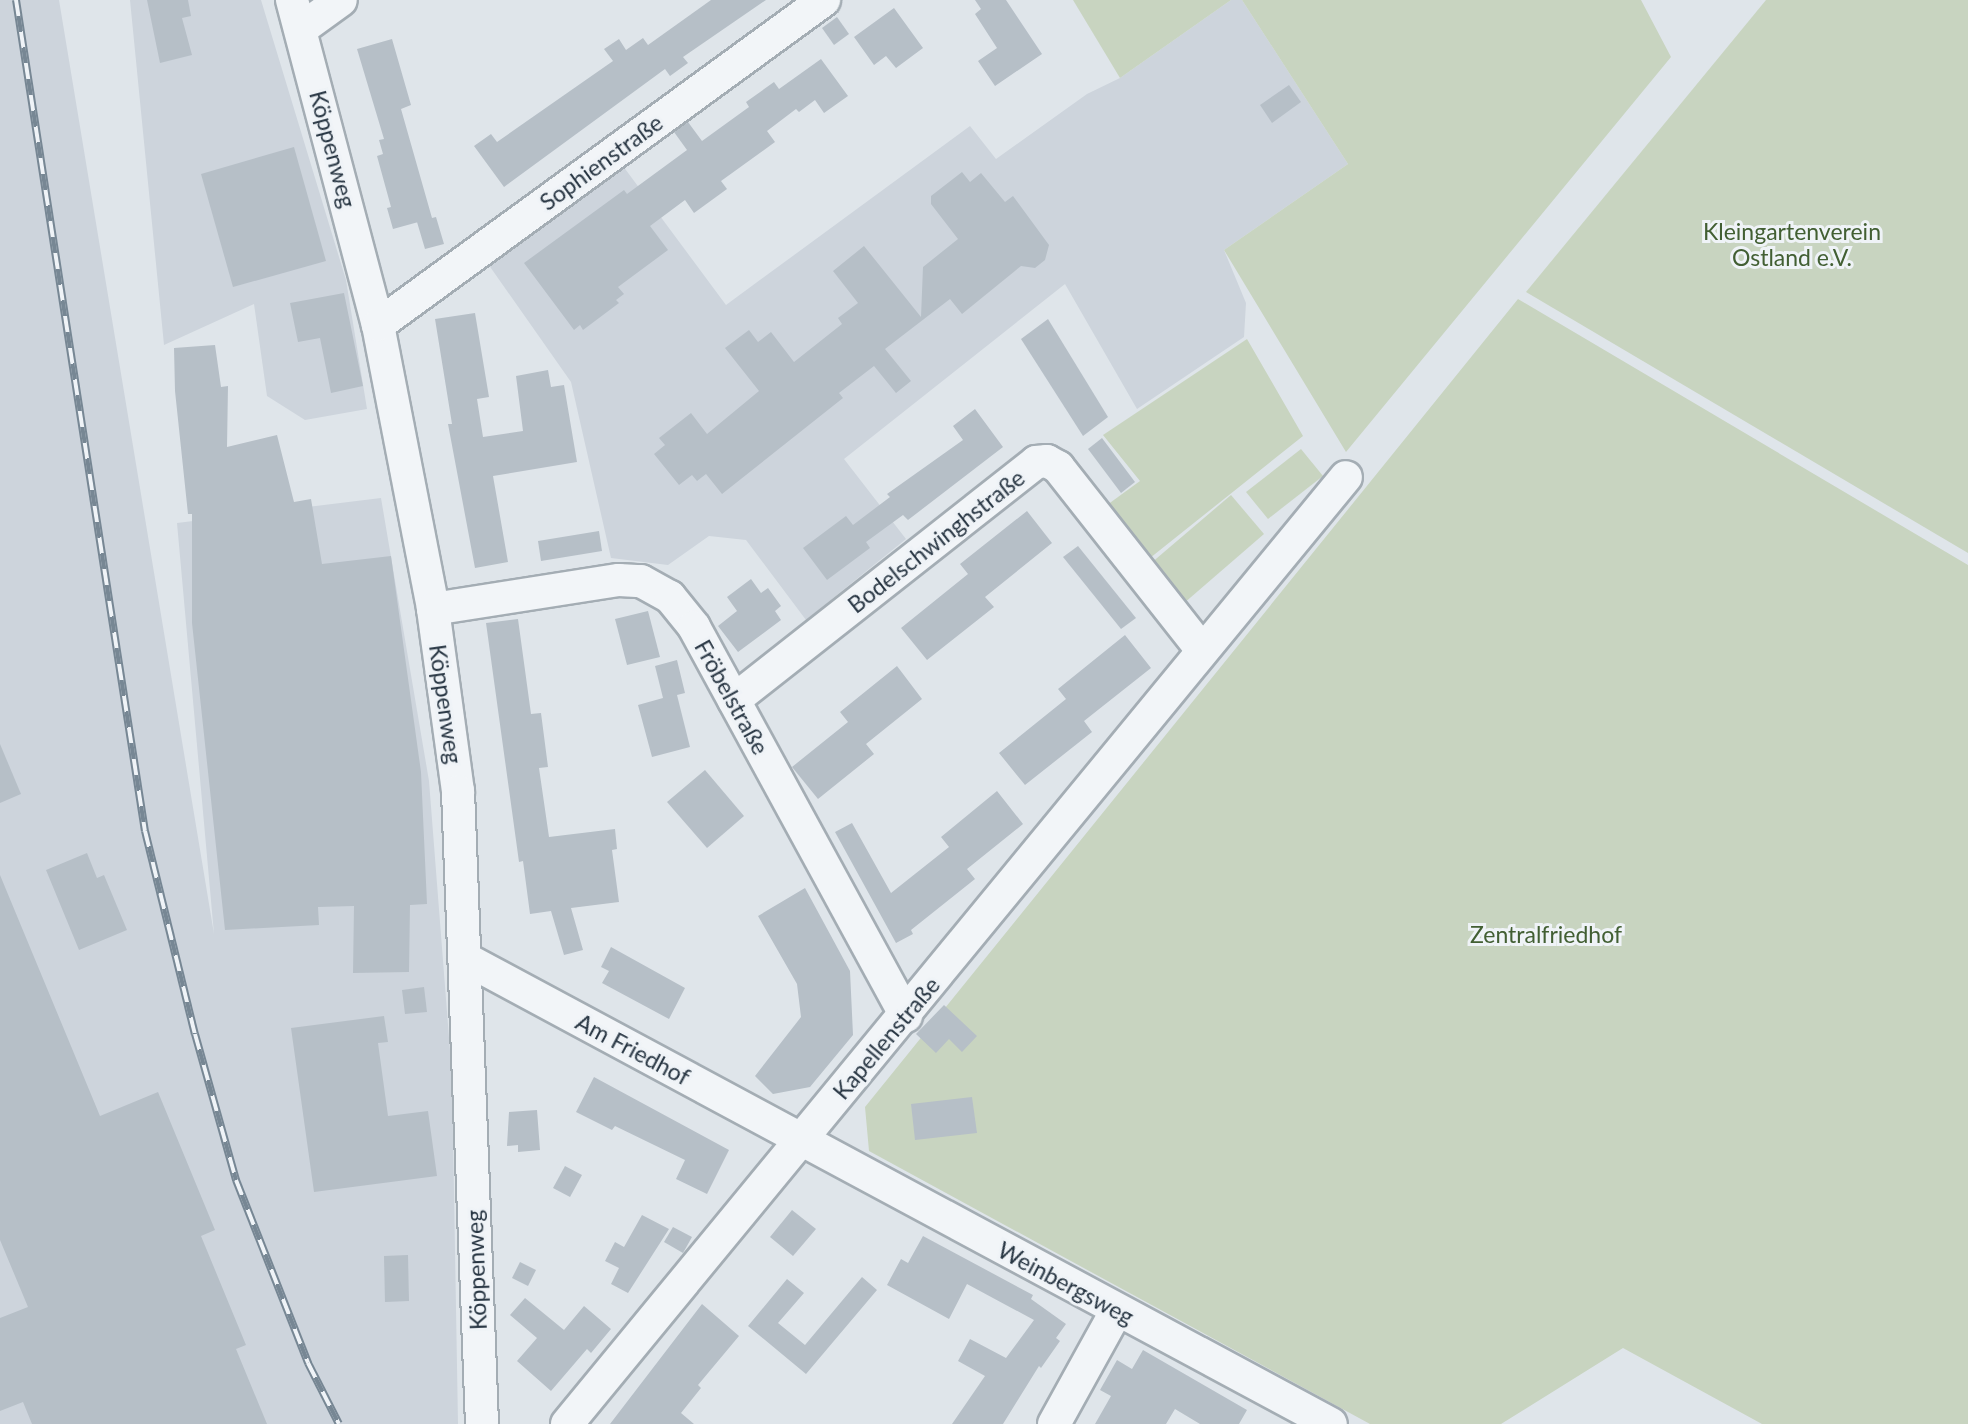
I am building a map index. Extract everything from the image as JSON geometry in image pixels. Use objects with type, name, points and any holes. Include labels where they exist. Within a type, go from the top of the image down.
[{"type":"street","points":[[297,15],[341,0]]},
{"type":"street","name":"Sophienstraße","points":[[378,325],[824,0]]},
{"type":"street","name":"Köppenweg","points":[[297,15],[378,325],[433,608],[458,791],[482,1424]]},
{"type":"street","name":"Bodelschwinghstraße","points":[[734,700],[1036,462],[1047,461],[1058,467],[1202,650]]},
{"type":"street","name":"Kapellenstraße","points":[[566,1424],[906,1016],[1202,650],[1346,477]]},
{"type":"street","name":"Fröbelstraße","points":[[433,608],[619,580],[641,581],[663,592],[682,610],[734,700],[906,1016]]},
{"type":"street","name":"Am Friedhof","points":[[464,958],[802,1140]]},
{"type":"street","name":"Weinbergsweg","points":[[802,1140],[1331,1424]]},
{"type":"street","points":[[1054,1424],[1117,1310]]},
{"type":"shaded area","points":[[0,0],[59,0],[214,934],[177,523],[381,498],[429,781],[452,1076],[458,1424],[0,1424]]},
{"type":"shaded area","points":[[130,0],[261,0],[346,280],[367,409],[305,420],[267,396],[254,304],[164,345]]},
{"type":"shaded area","points":[[1231,0],[1242,0],[1348,164],[1224,250],[1246,303],[1244,337],[1137,409],[1065,284],[844,459],[906,539],[806,620],[746,540],[709,536],[668,565],[611,558],[571,382],[486,261],[620,162],[726,305],[970,126],[996,159],[1087,94],[1120,78]]},
{"type":"green space","points":[[1073,0],[1231,0],[1120,78]]},
{"type":"green space","points":[[1242,0],[1641,0],[1671,57],[1346,452],[1224,250],[1348,164]]},
{"type":"green space","name":"Kleingartenverein Ostland e.V.","points":[[1766,0],[1968,0],[1968,553],[1526,292]]},
{"type":"green space","name":"Zentralfriedhof","points":[[1518,299],[1968,565],[1968,1424],[1762,1424],[1623,1348],[1501,1424],[1370,1424],[869,1151],[865,1107]]},
{"type":"green space","points":[[1247,339],[1303,436],[1150,558],[1107,505],[1140,481],[1103,435]]},
{"type":"green space","points":[[1301,449],[1323,476],[1268,519],[1246,492]]},
{"type":"green space","points":[[1231,495],[1264,534],[1183,604],[1150,564]]},
{"type":"building","points":[[147,0],[188,0],[191,16],[182,18],[192,55],[160,63]]},
{"type":"building","points":[[711,0],[766,0],[683,57],[688,63],[670,76],[665,69],[504,187],[474,146],[491,134],[497,142],[613,61],[604,49],[619,39],[626,50],[643,38],[648,45]]},
{"type":"building","points":[[975,0],[1006,0],[1042,54],[995,86],[978,61],[997,48],[975,14],[981,9]]},
{"type":"building","points":[[894,8],[923,48],[896,68],[886,56],[874,65],[854,37]]},
{"type":"building","points":[[837,17],[849,34],[834,45],[822,28]]},
{"type":"building","points":[[392,39],[411,105],[401,109],[432,218],[436,217],[444,244],[425,249],[417,222],[393,229],[387,208],[391,207],[377,156],[383,154],[379,140],[384,139],[357,49]]},
{"type":"building","points":[[821,59],[848,96],[824,113],[815,100],[799,112],[796,109],[767,131],[775,142],[721,181],[727,189],[694,213],[685,200],[650,226],[668,250],[618,287],[624,294],[616,300],[619,303],[583,330],[580,325],[574,330],[524,263],[624,190],[627,194],[687,150],[674,132],[688,122],[702,141],[749,107],[746,102],[774,82],[779,89]]},
{"type":"building","points":[[1289,85],[1301,102],[1272,123],[1260,105]]},
{"type":"building","points":[[294,147],[326,261],[233,287],[201,174]]},
{"type":"building","points":[[962,172],[970,182],[981,173],[1005,202],[1013,196],[1049,245],[1045,260],[1035,268],[1021,266],[962,314],[950,299],[885,349],[911,381],[896,393],[874,366],[839,393],[843,398],[722,494],[706,474],[697,481],[692,475],[679,485],[654,454],[665,445],[659,438],[691,413],[707,434],[759,391],[725,348],[749,330],[758,342],[771,332],[794,362],[842,324],[838,318],[858,303],[833,271],[864,246],[921,317],[923,267],[958,239],[931,204],[931,196]]},
{"type":"building","points":[[344,293],[363,386],[331,393],[320,338],[298,342],[290,303]]},
{"type":"building","points":[[475,313],[489,397],[477,399],[483,437],[523,431],[516,376],[548,370],[551,387],[564,385],[577,462],[493,476],[508,562],[475,568],[448,424],[452,424],[435,319]]},
{"type":"building","points":[[1048,319],[1108,417],[1083,436],[1021,339]]},
{"type":"building","points":[[215,345],[221,387],[228,386],[227,447],[277,435],[294,502],[311,499],[322,564],[391,556],[421,772],[427,904],[410,905],[409,972],[353,973],[354,906],[318,907],[319,925],[225,930],[192,623],[192,514],[188,514],[175,391],[174,348]]},
{"type":"building","points":[[975,409],[1003,447],[908,520],[903,515],[866,542],[870,548],[827,580],[803,548],[846,516],[853,525],[890,497],[887,494],[963,440],[953,426]]},
{"type":"building","points":[[1102,438],[1135,482],[1121,493],[1088,449]]},
{"type":"building","points":[[1027,511],[1052,543],[985,597],[994,607],[927,660],[901,628],[968,574],[960,564]]},
{"type":"building","points":[[599,531],[602,551],[541,561],[538,541]]},
{"type":"building","points":[[1078,546],[1136,618],[1121,629],[1063,557]]},
{"type":"building","points":[[751,579],[761,593],[768,588],[781,606],[775,611],[781,620],[738,652],[718,626],[737,611],[727,597]]},
{"type":"building","points":[[648,611],[660,657],[627,665],[615,619]]},
{"type":"building","points":[[518,619],[531,714],[541,713],[548,767],[539,768],[549,837],[615,829],[617,849],[612,850],[619,902],[571,908],[583,950],[564,955],[551,911],[530,914],[523,861],[519,862],[486,623]]},
{"type":"building","points":[[1125,635],[1151,668],[1084,721],[1092,732],[1025,785],[999,753],[1066,699],[1058,689]]},
{"type":"building","points":[[677,660],[685,693],[677,695],[690,747],[652,757],[638,705],[663,698],[655,666]]},
{"type":"building","points":[[897,666],[922,699],[866,744],[874,754],[818,799],[792,767],[848,722],[840,712]]},
{"type":"building","points":[[0,744],[21,794],[0,803]]},
{"type":"building","points":[[705,770],[744,816],[707,848],[667,802]]},
{"type":"building","points":[[997,791],[1023,824],[967,869],[975,879],[911,930],[913,934],[896,943],[835,832],[852,823],[891,893],[949,847],[941,837]]},
{"type":"building","points":[[87,853],[97,878],[104,875],[127,930],[79,950],[46,870]]},
{"type":"building","points":[[0,875],[100,1116],[158,1092],[215,1230],[201,1236],[246,1345],[236,1349],[267,1424],[32,1424],[23,1402],[0,1411],[0,1318],[28,1307],[0,1240]]},
{"type":"building","points":[[805,888],[850,971],[853,1035],[810,1087],[773,1094],[755,1076],[801,1017],[797,984],[758,916]]},
{"type":"building","points":[[611,947],[685,988],[669,1019],[602,983],[609,971],[601,967]]},
{"type":"building","points":[[424,987],[427,1012],[405,1014],[402,990]]},
{"type":"building","points":[[944,1005],[977,1036],[962,1052],[949,1039],[936,1053],[916,1034]]},
{"type":"building","points":[[384,1016],[388,1042],[378,1043],[388,1116],[428,1111],[437,1176],[314,1192],[291,1028]]},
{"type":"building","points":[[594,1077],[729,1150],[707,1194],[676,1179],[685,1160],[615,1126],[612,1130],[576,1112]]},
{"type":"building","points":[[972,1097],[977,1133],[915,1140],[911,1104]]},
{"type":"building","points":[[537,1110],[540,1150],[518,1152],[518,1145],[507,1146],[509,1112]]},
{"type":"building","points":[[565,1166],[582,1175],[570,1197],[553,1188]]},
{"type":"building","points":[[792,1210],[816,1229],[793,1256],[770,1237]]},
{"type":"building","points":[[642,1215],[669,1229],[628,1293],[611,1284],[619,1268],[605,1261],[615,1242],[624,1247]]},
{"type":"building","points":[[673,1227],[692,1237],[683,1253],[664,1242]]},
{"type":"building","points":[[923,1236],[1033,1295],[1031,1299],[1066,1324],[1056,1338],[1060,1341],[1041,1368],[1039,1366],[1003,1424],[952,1424],[985,1376],[958,1361],[970,1339],[1006,1358],[1034,1320],[967,1284],[949,1319],[887,1285],[901,1259],[908,1263]]},
{"type":"building","points":[[408,1255],[409,1301],[385,1302],[384,1256]]},
{"type":"building","points":[[520,1262],[536,1270],[528,1286],[512,1278]]},
{"type":"building","points":[[862,1277],[877,1290],[806,1374],[748,1326],[787,1279],[804,1293],[778,1323],[805,1345]]},
{"type":"building","points":[[525,1298],[564,1330],[584,1306],[611,1329],[591,1353],[587,1349],[551,1391],[517,1361],[537,1338],[510,1315]]},
{"type":"building","points":[[702,1304],[739,1336],[698,1385],[701,1388],[681,1413],[694,1424],[610,1424]]},
{"type":"building","points":[[1143,1350],[1247,1410],[1239,1424],[1200,1424],[1175,1409],[1166,1424],[1095,1424],[1111,1396],[1100,1390],[1117,1360],[1132,1369]]},
{"type":"railway","points":[[16,0],[145,831],[195,1034],[236,1180],[308,1363],[339,1424]]}]
